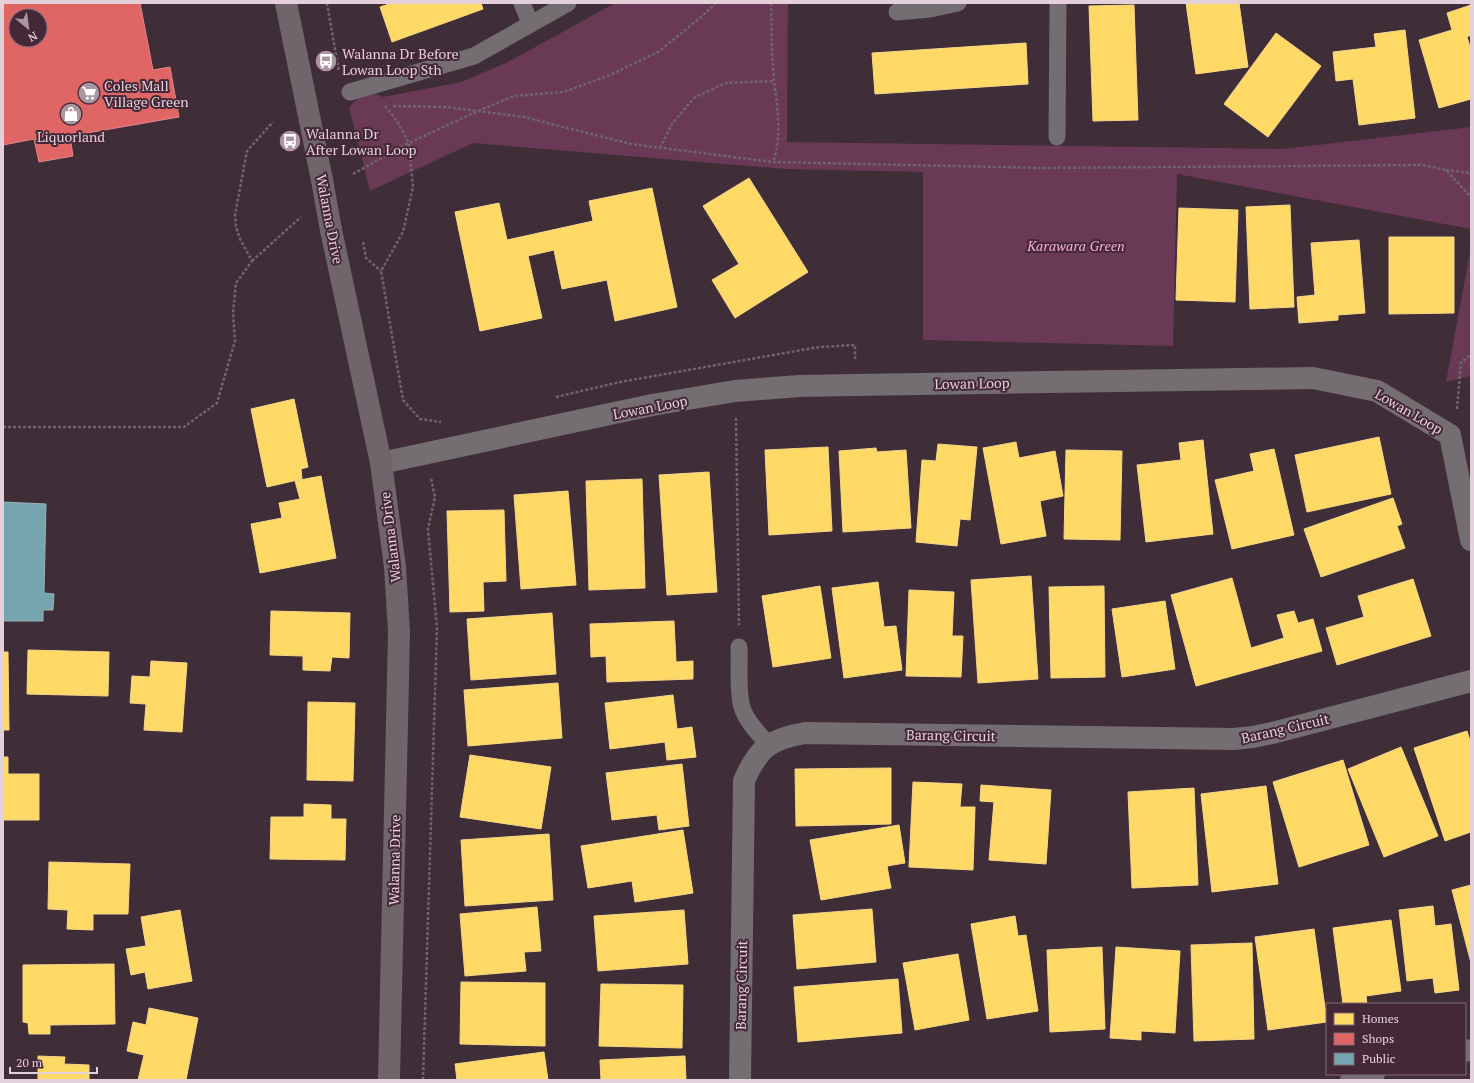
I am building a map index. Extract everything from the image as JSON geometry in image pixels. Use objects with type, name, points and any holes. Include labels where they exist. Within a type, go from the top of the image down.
[{"type":"street","name":"Walanna Drive","points":[[286,3],[331,230],[381,463],[395,567],[399,632],[389,1080]]},
{"type":"street","name":"Lowan Loop","points":[[381,463],[652,406],[735,391],[799,386],[1313,378],[1377,391],[1450,435],[1471,540]]},
{"type":"street","name":"Barang Circuit","points":[[740,1080],[744,781],[754,762],[769,745],[778,740],[805,733],[1234,739],[1272,733],[1471,681]]},
{"type":"street","points":[[1351,1080],[1370,1075]]},
{"type":"lane","points":[[522,3],[530,23]]},
{"type":"lane","points":[[350,92],[474,56],[530,23],[568,3]]},
{"type":"lane","points":[[897,12],[930,9],[958,3]]},
{"type":"lane","points":[[1057,137],[1058,3]]},
{"type":"lane","points":[[739,647],[740,698],[742,708],[753,726],[769,745]]},
{"type":"path","points":[[327,3],[343,95],[350,92],[385,106],[447,107],[524,117],[631,144],[773,162],[1043,168],[1423,165],[1471,173]]},
{"type":"path","points":[[352,174],[409,143],[478,110],[514,96],[564,92],[610,75],[658,52],[716,3]]},
{"type":"path","points":[[771,3],[772,66],[779,118],[777,149],[773,162]]},
{"type":"path","points":[[660,148],[672,124],[694,98],[725,83],[774,81]]},
{"type":"path","points":[[385,106],[397,121],[409,143],[413,187],[402,232],[381,271],[403,400],[420,419]]},
{"type":"path","points":[[252,261],[240,239],[236,227],[235,214],[247,151],[273,122]]},
{"type":"path","points":[[1446,170],[1471,196]]},
{"type":"path","points":[[3,427],[184,427],[217,403],[235,341],[233,313],[236,283],[252,261],[301,217]]},
{"type":"path","points":[[1450,435],[1458,404],[1461,362],[1471,355]]},
{"type":"path","points":[[735,391],[739,647]]},
{"type":"path","points":[[423,1080],[437,628],[428,529],[435,497],[431,475]]},
{"type":"green space","name":"Karawara Green","points":[[615,3],[788,3],[787,142],[1283,149],[1471,127],[1471,229],[1177,174],[1173,346],[923,340],[923,172],[786,169],[473,143],[370,191],[349,107],[367,90],[383,97],[461,82],[506,63]]},
{"type":"green space","points":[[1471,247],[1471,376],[1446,382]]},
{"type":"building: Homes","points":[[392,3],[481,3],[483,9],[392,42],[380,7]]},
{"type":"building: Homes","points":[[1186,3],[1239,3],[1248,67],[1196,74]]},
{"type":"building: Homes","points":[[1134,5],[1138,120],[1093,121],[1089,6]]},
{"type":"building: Homes","points":[[1471,5],[1471,35],[1467,37],[1471,50],[1471,99],[1439,108],[1419,40],[1452,30],[1447,13]]},
{"type":"building: Homes","points":[[1405,30],[1415,118],[1359,125],[1353,79],[1336,81],[1333,52],[1376,47],[1374,34]]},
{"type":"building: Homes","points":[[1276,33],[1321,66],[1268,137],[1224,104]]},
{"type":"building: Homes","points":[[1026,43],[1028,84],[875,94],[872,53]]},
{"type":"building: Homes","points":[[749,178],[808,272],[735,318],[712,280],[739,264],[703,206]]},
{"type":"building: Homes","points":[[652,188],[677,307],[615,321],[607,280],[562,289],[554,250],[528,256],[542,318],[480,331],[455,212],[499,203],[507,240],[593,221],[589,201]]},
{"type":"building: Homes","points":[[1290,205],[1294,307],[1250,309],[1246,207]]},
{"type":"building: Homes","points":[[1179,208],[1238,210],[1235,302],[1176,300]]},
{"type":"building: Homes","points":[[1389,237],[1454,237],[1454,313],[1389,314]]},
{"type":"building: Homes","points":[[1359,240],[1365,313],[1338,315],[1338,320],[1299,323],[1297,297],[1315,295],[1311,243]]},
{"type":"building: Homes","points":[[294,399],[308,467],[301,469],[302,479],[267,487],[251,409]]},
{"type":"building: Homes","points":[[1379,437],[1391,494],[1307,512],[1295,455]]},
{"type":"building: Homes","points":[[1203,440],[1213,534],[1146,542],[1137,465],[1181,460],[1179,443]]},
{"type":"building: Homes","points":[[1016,442],[1019,458],[1055,451],[1063,496],[1040,501],[1046,536],[1001,544],[983,448]]},
{"type":"building: Homes","points":[[938,444],[977,447],[970,520],[960,519],[957,546],[916,542],[922,460],[936,461]]},
{"type":"building: Homes","points":[[828,447],[832,531],[769,535],[765,450]]},
{"type":"building: Homes","points":[[876,448],[877,452],[906,450],[911,528],[843,532],[839,451]]},
{"type":"building: Homes","points":[[1274,449],[1294,535],[1232,549],[1215,480],[1254,471],[1250,454]]},
{"type":"building: Homes","points":[[1066,450],[1122,451],[1120,540],[1064,539]]},
{"type":"building: Homes","points":[[709,472],[717,592],[667,595],[659,475]]},
{"type":"building: Homes","points":[[321,476],[336,558],[260,573],[251,524],[282,518],[279,503],[300,499],[295,481]]},
{"type":"building: Homes","points":[[642,479],[645,588],[589,590],[586,481]]},
{"type":"building: Homes","points":[[568,491],[576,585],[521,589],[514,495]]},
{"type":"building: Homes","points":[[1393,498],[1402,524],[1397,526],[1405,548],[1321,577],[1304,529]]},
{"type":"building: Homes","points":[[504,510],[506,581],[483,582],[484,611],[450,612],[447,511]]},
{"type":"building: Homes","points":[[1031,576],[1038,679],[978,683],[971,580]]},
{"type":"building: Homes","points":[[1232,578],[1251,648],[1284,638],[1277,615],[1294,611],[1298,623],[1313,619],[1322,651],[1196,686],[1171,595]]},
{"type":"building: Homes","points":[[1413,579],[1431,636],[1337,665],[1326,628],[1364,617],[1358,596]]},
{"type":"building: Homes","points":[[878,582],[884,627],[896,626],[902,670],[844,678],[832,588]]},
{"type":"building: Homes","points":[[820,586],[831,658],[773,667],[762,596]]},
{"type":"building: Homes","points":[[1104,586],[1105,677],[1051,678],[1049,587]]},
{"type":"building: Homes","points":[[909,590],[954,592],[952,636],[963,636],[961,677],[906,676]]},
{"type":"building: Homes","points":[[1165,601],[1175,669],[1122,677],[1112,609]]},
{"type":"building: Homes","points":[[271,611],[350,613],[349,658],[332,657],[330,671],[303,670],[303,656],[270,655]]},
{"type":"building: Homes","points":[[552,613],[556,674],[471,680],[467,619]]},
{"type":"building: Homes","points":[[674,621],[676,662],[693,661],[693,679],[607,682],[606,656],[591,657],[590,624]]},
{"type":"building: Homes","points":[[28,650],[109,652],[108,696],[27,694]]},
{"type":"building: Homes","points":[[3,652],[8,652],[9,730],[3,730]]},
{"type":"building: Homes","points":[[151,661],[187,663],[182,732],[144,730],[146,704],[130,703],[132,676],[150,677]]},
{"type":"building: Homes","points":[[558,683],[562,738],[468,746],[464,690]]},
{"type":"building: Homes","points":[[673,695],[677,729],[692,727],[696,757],[667,760],[665,742],[610,749],[605,703]]},
{"type":"building: Homes","points":[[308,702],[355,703],[353,781],[307,780]]},
{"type":"building: Homes","points":[[1467,731],[1471,744],[1471,832],[1445,841],[1414,748]]},
{"type":"building: Homes","points":[[1401,747],[1438,836],[1384,857],[1348,769]]},
{"type":"building: Homes","points":[[470,755],[551,767],[541,829],[460,817]]},
{"type":"building: Homes","points":[[3,757],[8,757],[8,774],[39,774],[39,820],[3,820]]},
{"type":"building: Homes","points":[[1343,760],[1369,845],[1299,867],[1273,782]]},
{"type":"building: Homes","points":[[682,764],[689,826],[659,830],[657,815],[612,820],[606,773]]},
{"type":"building: Homes","points":[[891,768],[891,824],[796,826],[795,769]]},
{"type":"building: Homes","points":[[913,782],[962,784],[960,807],[975,807],[973,870],[909,867]]},
{"type":"building: Homes","points":[[981,785],[1051,790],[1046,864],[989,860],[994,802],[980,801]]},
{"type":"building: Homes","points":[[1266,786],[1278,884],[1212,892],[1201,794]]},
{"type":"building: Homes","points":[[1194,788],[1198,885],[1132,888],[1128,792]]},
{"type":"building: Homes","points":[[304,804],[331,805],[331,819],[346,819],[345,860],[270,859],[271,817],[304,817]]},
{"type":"building: Homes","points":[[899,825],[905,863],[887,866],[891,888],[821,900],[810,840]]},
{"type":"building: Homes","points":[[683,830],[693,893],[635,902],[632,881],[588,888],[581,846]]},
{"type":"building: Homes","points":[[549,834],[553,900],[465,906],[461,840]]},
{"type":"building: Homes","points":[[49,862],[130,864],[128,914],[93,914],[93,930],[67,929],[68,910],[48,909]]},
{"type":"building: Homes","points":[[1471,885],[1471,963],[1452,890]]},
{"type":"building: Homes","points":[[1433,906],[1435,926],[1451,924],[1459,990],[1435,993],[1433,978],[1407,981],[1399,910]]},
{"type":"building: Homes","points":[[537,907],[541,951],[524,952],[526,971],[465,976],[460,914]]},
{"type":"building: Homes","points":[[872,909],[876,962],[797,969],[793,915]]},
{"type":"building: Homes","points":[[180,910],[192,981],[148,989],[145,972],[131,975],[126,949],[146,946],[141,917]]},
{"type":"building: Homes","points":[[684,910],[688,964],[598,971],[594,916]]},
{"type":"building: Homes","points":[[1015,916],[1018,936],[1026,935],[1038,1011],[987,1019],[971,924]]},
{"type":"building: Homes","points":[[1391,920],[1401,991],[1366,996],[1367,1003],[1343,1003],[1333,928]]},
{"type":"building: Homes","points":[[1314,929],[1326,1022],[1268,1030],[1255,937]]},
{"type":"building: Homes","points":[[1252,943],[1254,1039],[1194,1041],[1191,945]]},
{"type":"building: Homes","points":[[1102,947],[1105,1029],[1050,1032],[1047,950]]},
{"type":"building: Homes","points":[[1116,947],[1180,951],[1175,1033],[1141,1031],[1141,1040],[1110,1038]]},
{"type":"building: Homes","points":[[958,954],[969,1020],[915,1030],[903,963]]},
{"type":"building: Homes","points":[[114,964],[115,1024],[50,1025],[50,1034],[29,1034],[28,1023],[23,1022],[23,965]]},
{"type":"building: Homes","points":[[898,979],[902,1033],[798,1042],[794,987]]},
{"type":"building: Homes","points":[[461,982],[545,983],[545,1046],[460,1044]]},
{"type":"building: Homes","points":[[601,984],[683,985],[682,1048],[599,1046]]},
{"type":"building: Homes","points":[[149,1008],[198,1018],[186,1080],[138,1080],[144,1055],[127,1051],[133,1022],[146,1025]]},
{"type":"building: Homes","points":[[544,1052],[548,1080],[457,1080],[455,1064]]},
{"type":"building: Homes","points":[[38,1056],[65,1057],[64,1064],[89,1065],[89,1080],[38,1080]]},
{"type":"building: Homes","points":[[685,1056],[686,1080],[601,1080],[600,1060]]},
{"type":"building: Shops","name":"Coles Mall Village Green","points":[[3,3],[140,3],[153,70],[170,67],[179,117],[70,136],[73,156],[39,162],[34,139],[3,145]]},
{"type":"building: Public","points":[[3,502],[46,504],[44,593],[54,594],[53,610],[43,610],[43,621],[3,621]]},
{"type":"place","name":"Walanna Dr Before Lowan Loop Sth","points":[[326,61]]},
{"type":"place","name":"Coles Mall Village Green","points":[[89,93]]},
{"type":"place","name":"Liquorland","points":[[71,114]]},
{"type":"place","name":"Walanna Dr After Lowan Loop","points":[[290,141]]}]
